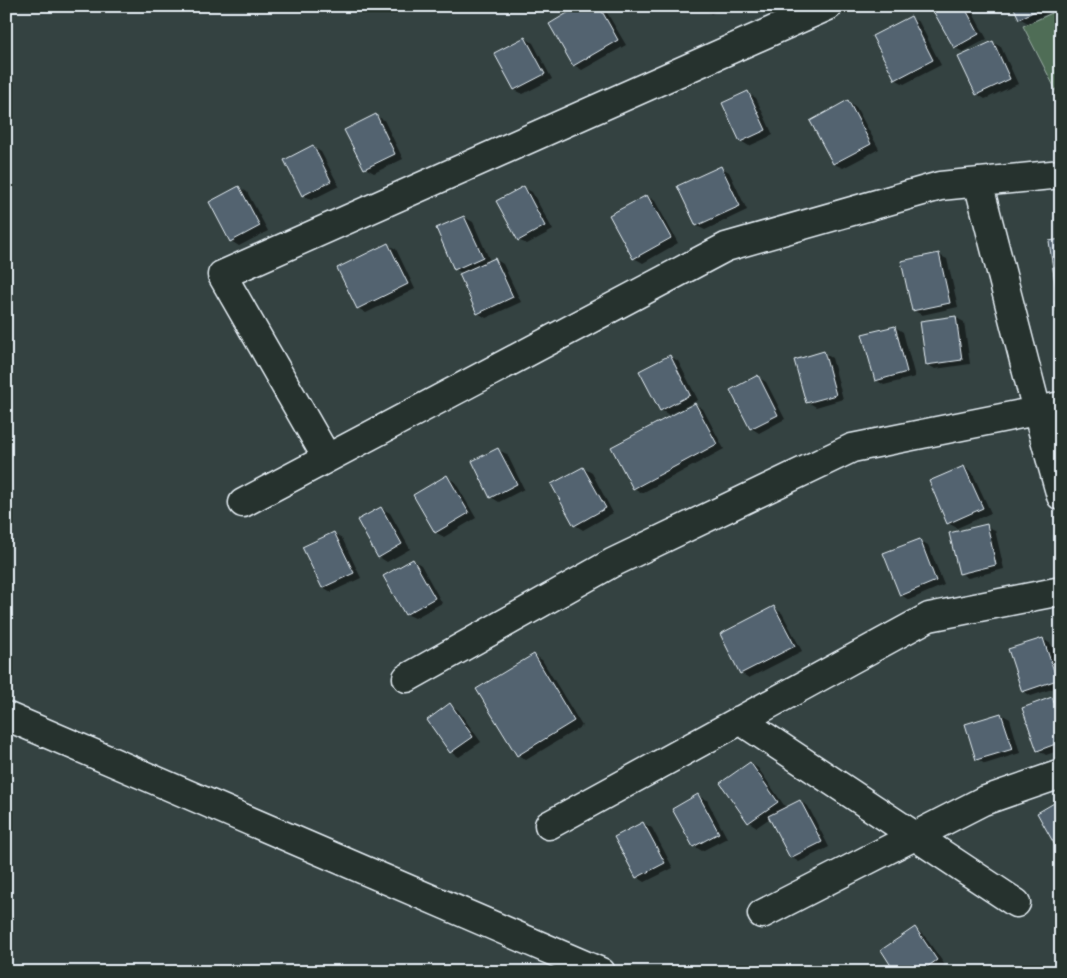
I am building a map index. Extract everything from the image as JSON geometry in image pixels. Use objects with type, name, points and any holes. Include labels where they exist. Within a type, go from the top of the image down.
[{"type":"street","points":[[327,458],[222,275],[828,6]]},
{"type":"street","points":[[243,503],[726,247],[940,186],[1061,174]]},
{"type":"street","points":[[978,182],[1049,408],[1061,496]]},
{"type":"street","points":[[407,678],[612,563],[852,448],[1049,408]]},
{"type":"street","points":[[549,826],[929,617],[1061,592]]},
{"type":"street","points":[[6,716],[601,972]]},
{"type":"street","points":[[740,720],[1016,903]]},
{"type":"street","points":[[762,914],[983,801],[1061,774]]},
{"type":"green space","points":[[1061,9],[1061,100],[1023,26]]},
{"type":"building","points":[[579,6],[599,6],[618,40],[573,66],[549,24]]},
{"type":"building","points":[[937,6],[964,6],[979,34],[954,48],[932,9]]},
{"type":"building","points":[[1013,6],[1045,6],[1019,19]]},
{"type":"building","points":[[911,16],[933,60],[895,80],[872,36]]},
{"type":"building","points":[[525,37],[545,74],[514,90],[494,53]]},
{"type":"building","points":[[993,41],[1010,79],[976,95],[958,57]]},
{"type":"building","points":[[748,91],[766,130],[740,142],[722,103]]},
{"type":"building","points":[[848,100],[871,144],[833,164],[810,121]]},
{"type":"building","points":[[376,114],[395,154],[364,169],[344,130]]},
{"type":"building","points":[[313,145],[331,181],[302,196],[284,160]]},
{"type":"building","points":[[721,166],[740,206],[696,226],[677,186]]},
{"type":"building","points":[[239,186],[260,226],[230,242],[209,202]]},
{"type":"building","points":[[524,186],[545,226],[518,241],[496,201]]},
{"type":"building","points":[[647,195],[671,238],[633,259],[609,215]]},
{"type":"building","points":[[464,216],[483,257],[454,270],[436,228]]},
{"type":"building","points":[[1061,239],[1061,289],[1056,290],[1049,241]]},
{"type":"building","points":[[388,243],[408,284],[357,309],[337,268]]},
{"type":"building","points":[[939,253],[950,303],[912,311],[901,261]]},
{"type":"building","points":[[495,258],[513,297],[477,314],[459,274]]},
{"type":"building","points":[[1061,300],[1061,343],[1060,343],[1055,301]]},
{"type":"building","points":[[956,316],[962,360],[926,365],[920,321]]},
{"type":"building","points":[[895,326],[907,372],[875,381],[862,334]]},
{"type":"building","points":[[824,351],[836,395],[806,403],[794,360]]},
{"type":"building","points":[[670,355],[690,395],[660,411],[639,371]]},
{"type":"building","points":[[758,375],[778,415],[750,429],[730,390]]},
{"type":"building","points":[[695,403],[717,444],[633,489],[611,447]]},
{"type":"building","points":[[498,448],[517,484],[490,498],[472,461]]},
{"type":"building","points":[[964,466],[983,508],[947,524],[929,481]]},
{"type":"building","points":[[583,467],[606,508],[574,526],[551,484]]},
{"type":"building","points":[[447,475],[469,513],[435,533],[413,495]]},
{"type":"building","points":[[381,507],[402,544],[378,558],[357,520]]},
{"type":"building","points":[[987,524],[996,565],[959,574],[949,533]]},
{"type":"building","points":[[334,532],[354,573],[322,588],[302,547]]},
{"type":"building","points":[[920,539],[936,581],[900,596],[883,553]]},
{"type":"building","points":[[413,559],[435,598],[405,615],[383,576]]},
{"type":"building","points":[[774,606],[795,646],[740,674],[720,634]]},
{"type":"building","points":[[1043,638],[1057,680],[1022,692],[1008,649]]},
{"type":"building","points":[[534,654],[574,721],[517,756],[476,689]]},
{"type":"building","points":[[1052,697],[1061,721],[1061,742],[1037,751],[1022,708]]},
{"type":"building","points":[[450,703],[473,737],[450,753],[427,720]]},
{"type":"building","points":[[1001,713],[1013,749],[976,760],[965,724]]},
{"type":"building","points":[[750,762],[778,802],[748,823],[720,783]]},
{"type":"building","points":[[698,794],[719,833],[693,847],[672,809]]},
{"type":"building","points":[[1061,799],[1061,856],[1037,813]]},
{"type":"building","points":[[800,800],[822,842],[790,858],[768,816]]},
{"type":"building","points":[[643,822],[665,863],[636,878],[614,837]]},
{"type":"building","points":[[915,927],[937,960],[920,972],[895,972],[881,950]]}]
